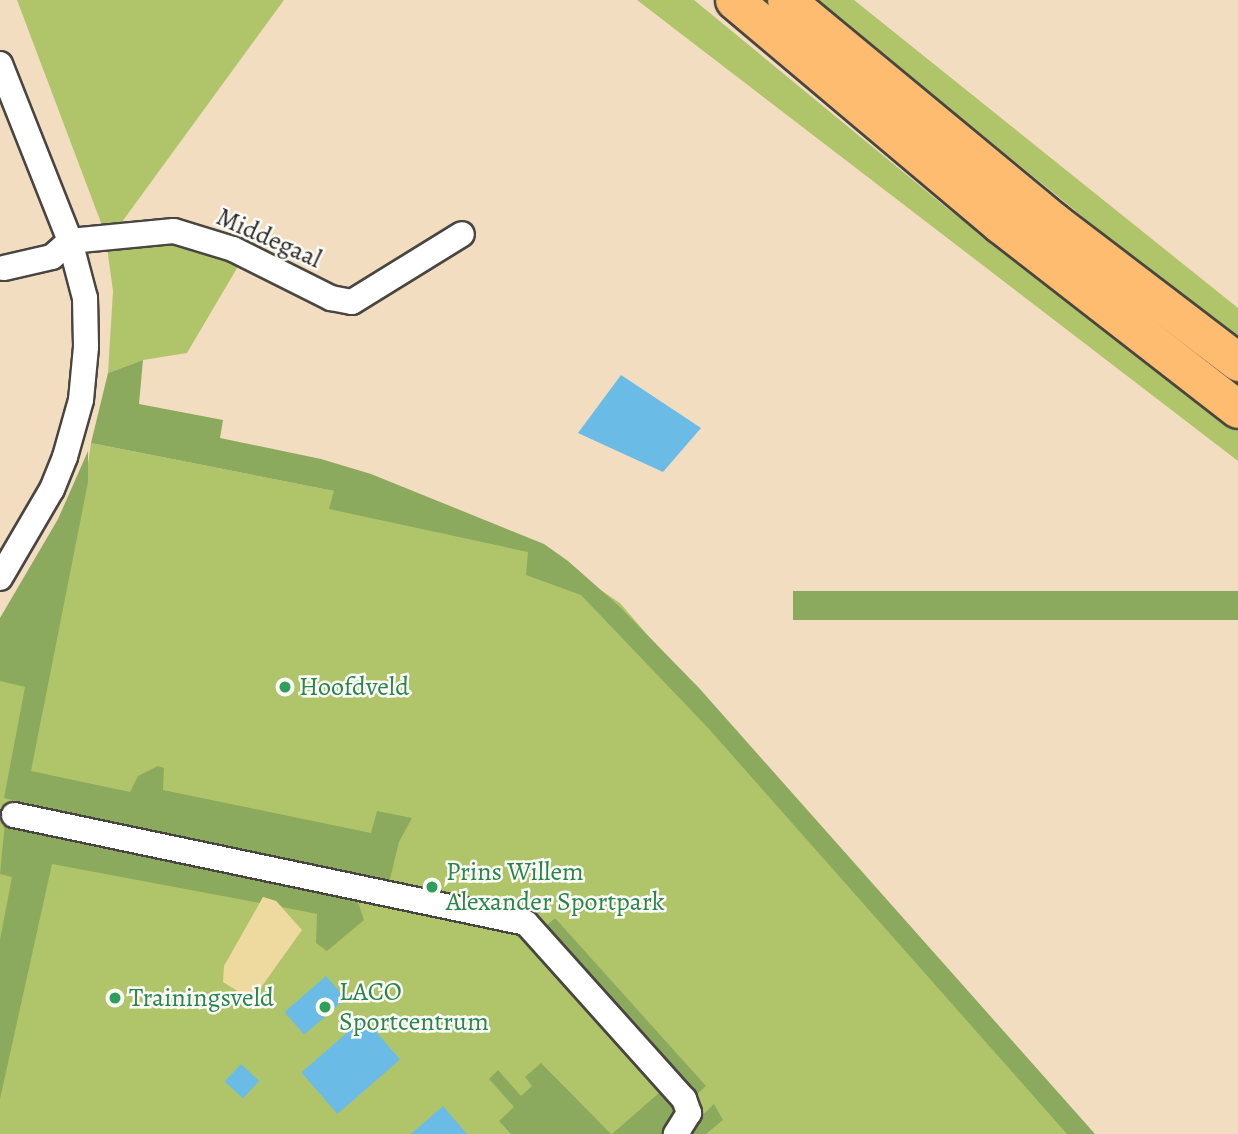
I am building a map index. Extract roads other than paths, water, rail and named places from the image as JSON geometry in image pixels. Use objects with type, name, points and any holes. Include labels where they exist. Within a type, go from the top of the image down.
[{"type":"highway","points":[[734,0],[1000,224],[1238,409]]},
{"type":"highway","points":[[786,0],[1053,221],[1238,362]]},
{"type":"street","points":[[0,64],[70,241],[85,298],[81,400],[52,489],[0,578]]},
{"type":"street","name":"Middegaal","points":[[70,241],[174,231],[233,249],[320,293],[352,302],[462,234]]},
{"type":"street","points":[[4,268],[52,257],[70,241]]},
{"type":"street","points":[[14,815],[526,923],[684,1099],[689,1113],[676,1134]]},
{"type":"water","points":[[621,375],[701,428],[663,472],[578,433]]},
{"type":"water","points":[[326,976],[346,999],[304,1035],[284,1012]]},
{"type":"water","points":[[364,1018],[400,1060],[337,1114],[301,1072]]},
{"type":"water","points":[[241,1064],[259,1081],[243,1099],[225,1082]]},
{"type":"water","points":[[443,1106],[467,1134],[411,1134]]},
{"type":"place","name":"Hoofdveld","points":[[285,687]]},
{"type":"place","name":"Prins Willem Alexander Sportpark","points":[[432,887]]},
{"type":"place","name":"Trainingsveld","points":[[115,998]]},
{"type":"place","name":"LACO Sportcentrum","points":[[325,1007]]}]
